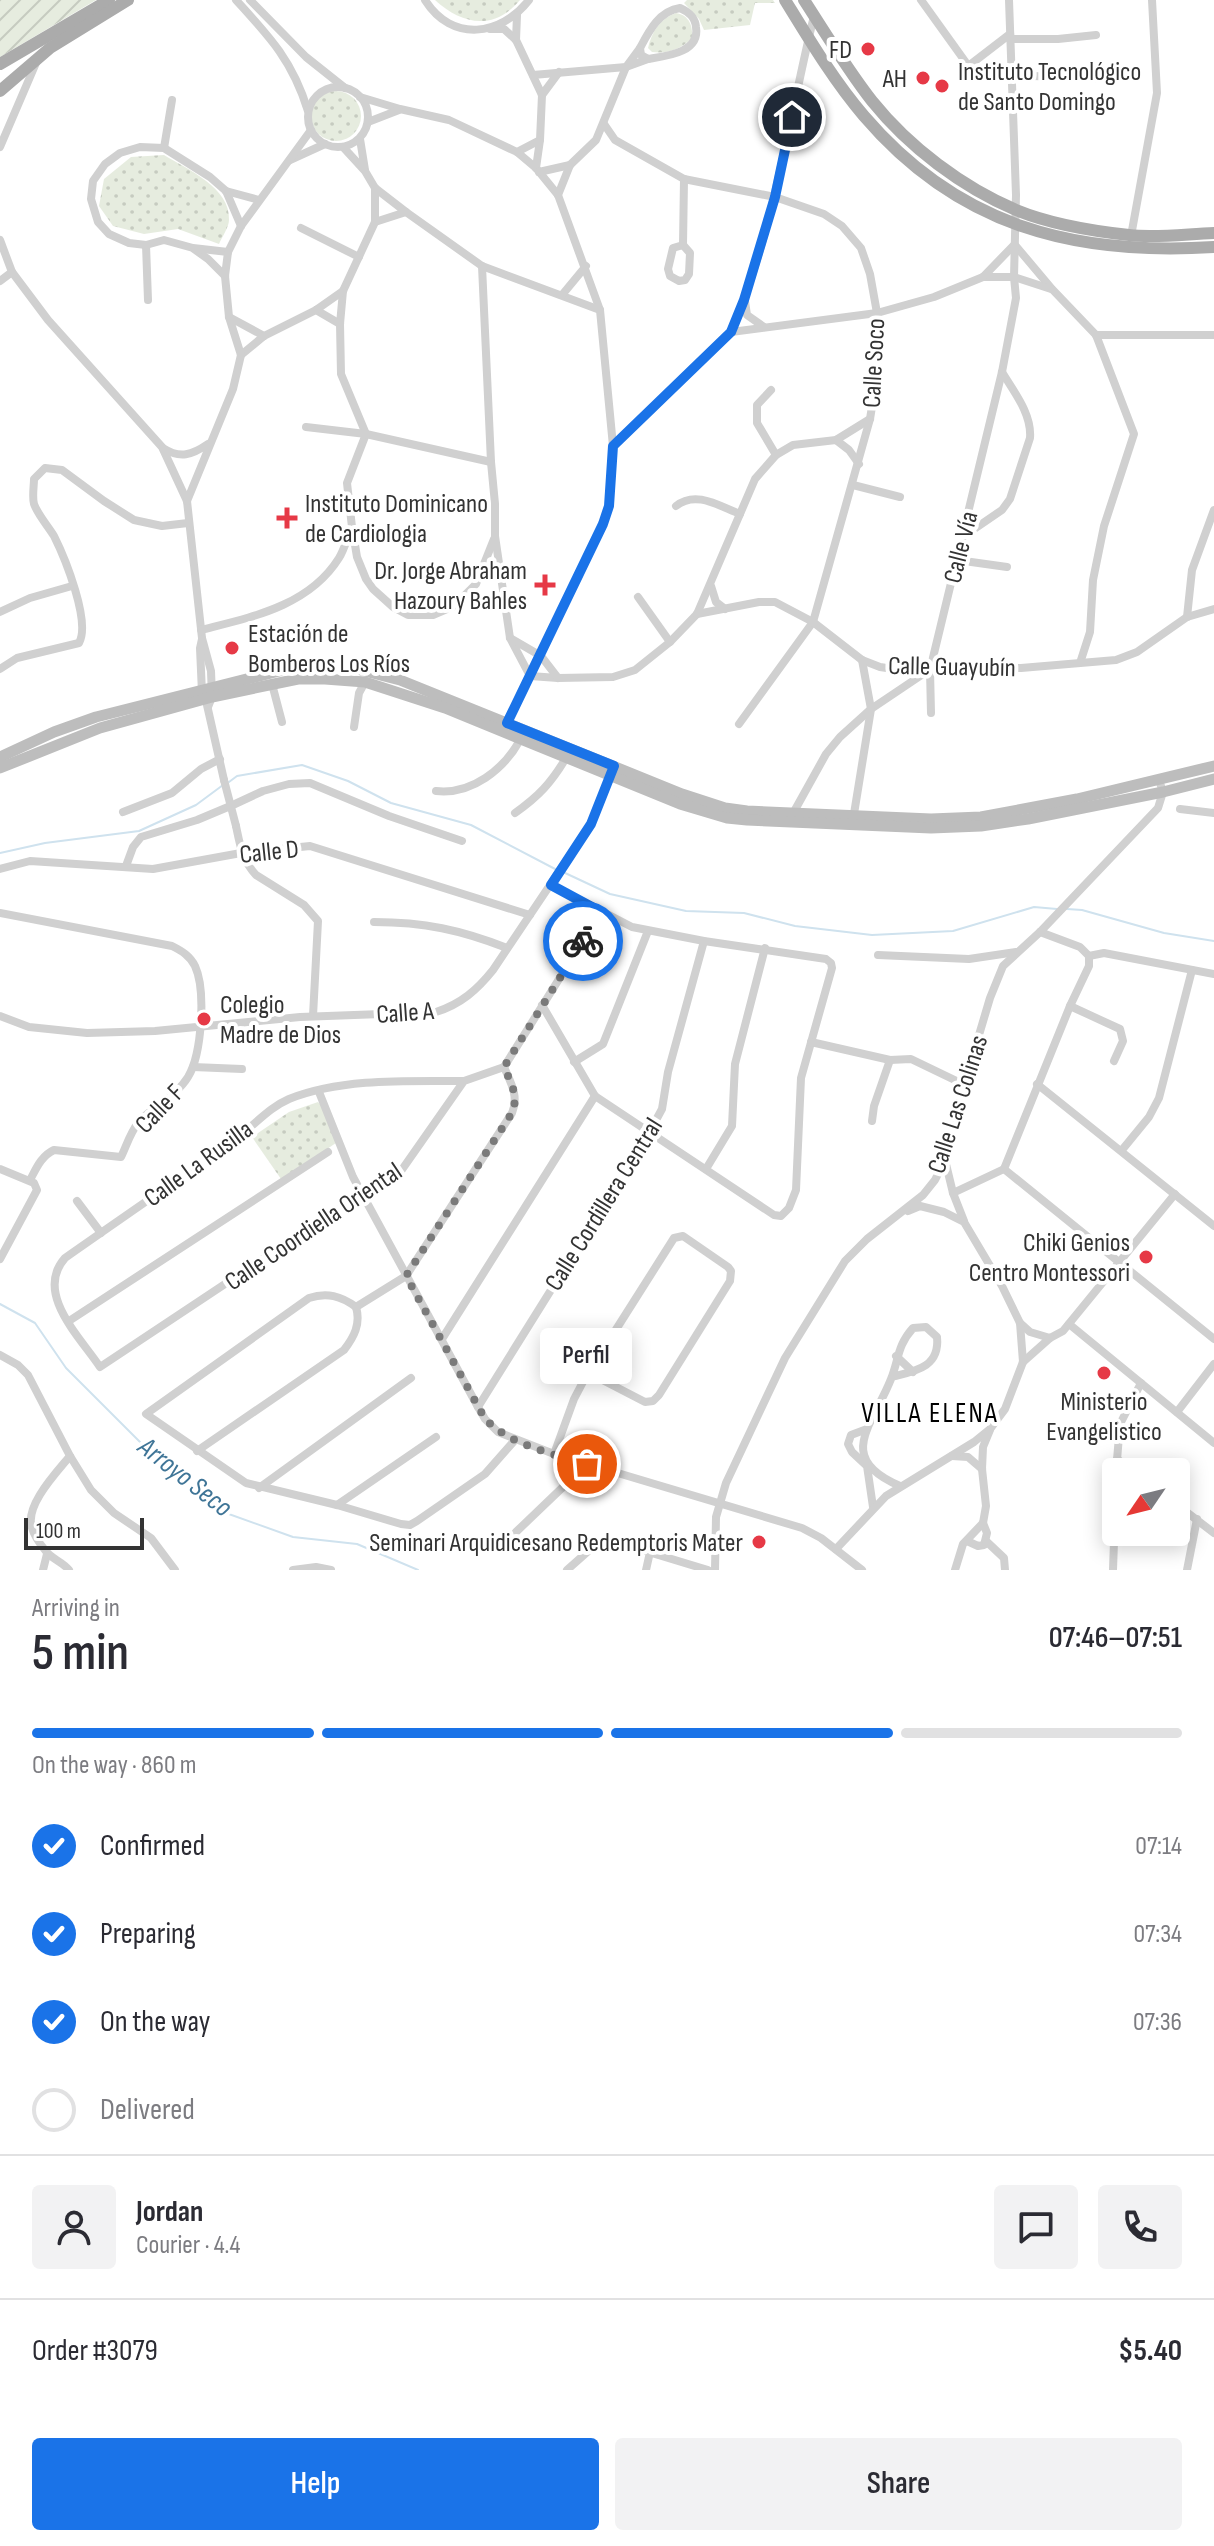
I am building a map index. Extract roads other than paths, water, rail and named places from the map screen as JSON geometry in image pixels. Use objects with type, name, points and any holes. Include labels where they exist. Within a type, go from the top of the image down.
[{"type":"main road","points":[[0,64],[109,0]]},
{"type":"main road","points":[[0,91],[70,35],[128,0]]},
{"type":"main road","points":[[785,0],[863,115],[899,152],[967,202],[1015,224],[1057,238],[1110,247],[1214,247]]},
{"type":"main road","points":[[804,0],[890,122],[942,167],[968,184],[1017,210],[1065,224],[1131,236],[1214,233]]},
{"type":"main road","points":[[0,768],[100,728],[287,669],[335,666],[418,686],[504,728],[520,740],[566,758],[725,808],[790,818],[981,817],[1214,779]]},
{"type":"main road","points":[[0,757],[85,721],[272,684],[325,679],[365,682],[504,728],[612,771]]},
{"type":"main road","points":[[1161,786],[1214,766]]},
{"type":"street","points":[[236,0],[282,51],[301,89],[311,130],[325,144]]},
{"type":"street","points":[[250,0],[306,57],[360,97],[449,120],[517,152],[558,195],[586,266],[600,310],[613,446],[609,506],[541,656],[504,728]]},
{"type":"street","points":[[425,0],[437,15],[449,23],[462,28],[504,29],[516,40],[542,95],[537,170]]},
{"type":"street","points":[[490,29],[517,15],[529,0]]},
{"type":"street","points":[[921,0],[967,64],[1010,37],[1058,39],[1096,35]]},
{"type":"street","name":"Calle Vía","points":[[931,713],[930,670],[1002,372],[1016,298],[1014,244],[1017,210],[1009,0]]},
{"type":"street","points":[[1131,236],[1157,93],[1152,0]]},
{"type":"street","points":[[533,75],[626,67],[676,53],[689,47],[697,33],[693,18],[680,8],[667,11],[655,24],[626,67],[596,140],[570,165],[558,195]]},
{"type":"street","points":[[516,40],[517,15]]},
{"type":"street","points":[[613,446],[731,332],[744,300],[775,197],[814,15]]},
{"type":"street","points":[[640,48],[641,55],[648,59]]},
{"type":"street","points":[[0,147],[38,58]]},
{"type":"street","points":[[542,95],[559,72]]},
{"type":"street","points":[[1011,75],[1104,79]]},
{"type":"street","points":[[308,112],[319,95],[327,90],[346,88]]},
{"type":"street","points":[[360,97],[368,113],[368,122],[360,139],[365,171]]},
{"type":"street","points":[[164,148],[172,100]]},
{"type":"street","points":[[368,122],[400,109]]},
{"type":"street","name":"Calle Soco","points":[[604,124],[615,140],[684,179],[775,197],[824,214],[842,226],[861,248],[870,274],[877,313],[878,369],[870,419],[853,485],[813,622],[739,724]]},
{"type":"street","points":[[187,501],[233,389],[241,355],[229,317],[225,276],[228,252],[241,226],[311,130]]},
{"type":"street","points":[[290,160],[325,144],[343,147],[360,139]]},
{"type":"street","points":[[517,152],[540,140]]},
{"type":"street","name":"Calle Soco","points":[[596,140],[615,140]]},
{"type":"street","points":[[228,252],[193,248],[164,240],[146,245],[129,243],[109,234],[98,222],[91,199],[93,181],[105,164],[120,153],[140,147],[164,148],[226,191],[241,226]]},
{"type":"street","points":[[343,147],[365,171],[375,188],[482,266],[600,310]]},
{"type":"street","points":[[537,170],[570,165]]},
{"type":"street","points":[[683,245],[684,179]]},
{"type":"street","points":[[375,188],[375,222],[343,291],[340,324],[341,374],[366,434],[347,483],[357,557],[373,589],[393,607],[408,615],[433,615],[454,606],[476,584],[495,536]]},
{"type":"street","points":[[226,191],[259,200]]},
{"type":"street","points":[[375,222],[406,212]]},
{"type":"street","points":[[301,228],[359,257]]},
{"type":"street","points":[[0,240],[12,272],[48,320],[162,447],[172,454],[190,454],[209,444]]},
{"type":"street","points":[[983,277],[1014,244],[1096,335],[1134,434],[1104,526],[1093,580],[1090,632],[1080,663]]},
{"type":"street","points":[[146,245],[148,300]]},
{"type":"street","points":[[193,248],[225,276]]},
{"type":"street","points":[[482,266],[495,536],[510,638],[530,676]]},
{"type":"street","points":[[562,295],[586,266]]},
{"type":"street","points":[[0,281],[12,272]]},
{"type":"street","points":[[731,332],[877,313],[934,297],[983,277],[1014,277],[1052,289]]},
{"type":"street","points":[[241,355],[264,336],[316,310],[343,291]]},
{"type":"street","points":[[744,300],[747,315],[764,327]]},
{"type":"street","points":[[316,310],[340,324]]},
{"type":"street","points":[[229,317],[264,336]]},
{"type":"street","points":[[1096,335],[1214,335]]},
{"type":"street","points":[[963,537],[1002,510],[1010,499],[1030,438],[1028,417],[1002,372]]},
{"type":"street","points":[[771,390],[757,405],[757,423],[776,455]]},
{"type":"street","points":[[530,676],[613,677],[635,670],[670,642],[697,614],[755,479],[776,455],[793,445],[836,440],[870,419]]},
{"type":"street","points":[[306,427],[366,434],[491,462]]},
{"type":"street","points":[[836,440],[849,450],[859,464]]},
{"type":"street","points":[[162,447],[187,501],[202,634],[209,656],[208,696],[241,853],[256,875],[309,909],[318,921],[313,1016]]},
{"type":"street","points":[[0,669],[17,658],[79,643],[84,635],[81,613],[55,538],[34,503],[34,479],[45,468],[62,470],[134,520],[162,526],[188,523]]},
{"type":"street","points":[[853,485],[900,497]]},
{"type":"street","points":[[676,506],[694,497],[740,514]]},
{"type":"street","points":[[1187,617],[1192,570],[1214,510]]},
{"type":"street","points":[[202,634],[286,605],[304,594],[324,577],[339,558],[352,527]]},
{"type":"street","points":[[339,558],[357,557]]},
{"type":"street","points":[[957,560],[1007,567]]},
{"type":"street","points":[[711,585],[716,602],[725,609]]},
{"type":"street","points":[[0,612],[30,598],[72,586]]},
{"type":"street","points":[[638,597],[670,642]]},
{"type":"street","name":"Calle Guayubín","points":[[697,614],[759,602],[775,602],[813,622],[862,660],[900,670],[930,670],[1021,668],[1116,660],[1137,652],[1187,617],[1214,609]]},
{"type":"street","points":[[510,638],[541,656],[558,678]]},
{"type":"street","points":[[854,820],[871,709],[862,660]]},
{"type":"street","points":[[790,818],[826,754],[840,737],[871,709],[930,670]]},
{"type":"street","points":[[354,727],[359,693],[365,682]]},
{"type":"street","points":[[272,684],[282,722]]},
{"type":"street","points":[[436,791],[448,792],[488,777],[506,763],[520,740]]},
{"type":"street","points":[[515,813],[538,797],[566,758]]},
{"type":"street","points":[[123,812],[172,793],[201,769],[220,759]]},
{"type":"street","name":"Calle A","points":[[0,1016],[29,1027],[87,1033],[202,1027],[313,1016],[436,1012],[454,1006],[481,985],[570,859],[591,824],[612,771]]},
{"type":"street","points":[[126,866],[133,847],[141,837],[197,820],[263,791],[289,784],[310,783],[389,816],[462,841]]},
{"type":"street","name":"Calle Las Colinas","points":[[715,1570],[714,1535],[719,1503],[739,1453],[785,1358],[845,1261],[867,1239],[923,1195],[945,1160],[954,1119],[1003,966],[1040,932],[1158,808],[1161,786]]},
{"type":"street","points":[[1180,809],[1214,813]]},
{"type":"street","name":"Calle D","points":[[0,869],[30,861],[153,869],[241,853],[310,846],[530,915]]},
{"type":"street","points":[[542,1005],[595,1096],[774,1215],[781,1216],[789,1208],[796,1190],[801,1078],[831,963],[826,959],[632,927],[551,885]]},
{"type":"street","points":[[464,1081],[504,1067],[601,912]]},
{"type":"street","name":"Calle F","points":[[0,913],[159,943],[183,952],[196,969],[202,1027],[193,1067],[178,1089],[138,1122],[121,1157],[54,1150],[41,1159],[33,1183]]},
{"type":"street","points":[[374,922],[447,927],[507,948]]},
{"type":"street","points":[[574,1062],[603,1044],[648,931]]},
{"type":"street","points":[[953,1193],[1004,1169],[1089,966],[1089,956],[1080,947],[1040,932]]},
{"type":"street","name":"Calle Cordillera Central","points":[[478,1407],[662,1109],[668,1072],[704,941]]},
{"type":"street","points":[[706,1169],[732,1126],[735,1064],[762,970],[765,948]]},
{"type":"street","points":[[878,955],[969,959],[1016,952]]},
{"type":"street","points":[[1089,956],[1104,953],[1214,974]]},
{"type":"street","points":[[1122,1150],[1149,1117],[1159,1098],[1192,970]]},
{"type":"street","points":[[1070,1006],[1120,1029],[1123,1041],[1114,1061]]},
{"type":"street","points":[[811,1042],[890,1060],[911,1059],[965,1085]]},
{"type":"street","points":[[872,1121],[890,1060]]},
{"type":"street","points":[[193,1067],[242,1069]]},
{"type":"street","points":[[356,1307],[406,1276],[512,1113],[516,1103],[515,1092],[504,1067]]},
{"type":"street","name":"Calle La Rusilla","points":[[100,1367],[55,1300],[54,1278],[57,1267],[65,1258],[241,1135],[277,1105],[303,1095],[353,1084],[464,1081]]},
{"type":"street","name":"Calle Coordiella Oriental","points":[[100,1367],[362,1193],[382,1185],[401,1171],[464,1081]]},
{"type":"street","points":[[1037,1084],[1214,1226]]},
{"type":"street","points":[[319,1092],[362,1193],[478,1407],[498,1432],[554,1454],[802,1528],[821,1538],[862,1570]]},
{"type":"street","points":[[442,1339],[595,1096]]},
{"type":"street","points":[[69,1321],[328,1152]]},
{"type":"street","points":[[945,1160],[964,1222],[1020,1323],[1023,1362],[1005,1409],[990,1429],[983,1447],[986,1506],[983,1523],[963,1544],[955,1570]]},
{"type":"street","points":[[0,1180],[2,1169],[33,1183],[36,1193],[0,1259]]},
{"type":"street","points":[[1004,1169],[1214,1339]]},
{"type":"street","points":[[1023,1362],[1050,1338],[1063,1331],[1175,1194]]},
{"type":"street","points":[[77,1201],[101,1233]]},
{"type":"street","points":[[900,1215],[920,1206],[944,1212],[964,1222]]},
{"type":"street","points":[[554,1454],[574,1399],[589,1373],[674,1238],[683,1236],[731,1271],[730,1281],[653,1401],[645,1402],[589,1373]]},
{"type":"street","points":[[197,1451],[344,1350],[355,1332],[359,1316],[356,1307],[331,1295],[321,1294],[309,1298],[146,1414],[197,1451],[234,1477],[259,1488],[410,1525],[485,1474],[515,1440]]},
{"type":"street","points":[[1020,1323],[1030,1332],[1050,1338]]},
{"type":"street","points":[[1069,1324],[1214,1443]]},
{"type":"street","points":[[873,1507],[863,1443],[867,1429],[892,1377],[903,1339],[913,1328],[926,1327],[937,1337],[938,1348],[934,1359],[913,1372],[892,1377]]},
{"type":"street","points":[[0,1355],[28,1375],[70,1456],[101,1503],[151,1538],[175,1570]]},
{"type":"street","points":[[896,1356],[913,1372]]},
{"type":"street","points":[[1177,1412],[1214,1364]]},
{"type":"street","points":[[259,1488],[411,1378]]},
{"type":"street","points":[[1117,1458],[1120,1424],[1141,1383]]},
{"type":"street","points":[[867,1429],[851,1435],[848,1444],[852,1452],[880,1478],[900,1486]]},
{"type":"street","points":[[836,1549],[873,1507],[900,1486],[990,1429]]},
{"type":"street","points":[[337,1505],[436,1437]]},
{"type":"street","points":[[69,1570],[61,1561],[47,1554],[32,1528],[33,1509],[70,1456]]},
{"type":"street","points":[[951,1456],[968,1457],[982,1469]]},
{"type":"street","points":[[516,1532],[587,1464]]},
{"type":"street","points":[[1190,1514],[1214,1533]]},
{"type":"street","points":[[1187,1570],[1197,1519]]},
{"type":"street","points":[[967,1541],[984,1545],[987,1533],[983,1523]]},
{"type":"street","points":[[567,1570],[594,1546],[609,1540],[708,1570]]},
{"type":"street","points":[[986,1541],[1004,1558],[1005,1570]]},
{"type":"street","points":[[1113,1570],[1114,1546]]},
{"type":"street","points":[[646,1570],[650,1552]]},
{"type":"street","points":[[43,1570],[47,1554]]},
{"type":"street","points":[[293,1570],[316,1567],[331,1570]]},
{"type":"waterway","points":[[229,782],[237,776],[302,765],[348,781],[391,803],[471,825],[557,870]]},
{"type":"waterway","points":[[0,853],[45,843],[139,831],[196,805],[223,785]]},
{"type":"waterway","points":[[563,872],[610,894],[686,911],[744,913],[795,926],[872,935],[953,931],[1034,907],[1057,909]]},
{"type":"waterway","points":[[1067,909],[1082,910],[1164,933],[1214,941]]},
{"type":"waterway","name":"Arroyo Seco","points":[[0,1304],[35,1323],[66,1368],[159,1461],[226,1513],[293,1537],[357,1544],[418,1570]]},
{"type":"place","name":"FD","points":[[868,49]]},
{"type":"place","name":"AH","points":[[923,78]]},
{"type":"place","name":"Instituto Tecnológico de Santo Domingo","points":[[942,86]]},
{"type":"place","name":"Instituto Dominicano de Cardiologia","points":[[287,518]]},
{"type":"place","name":"Dr. Jorge Abraham Hazoury Bahles","points":[[545,585]]},
{"type":"place","name":"Estación de Bomberos Los Ríos","points":[[232,648]]},
{"type":"place","name":"Colegio Madre de Dios","points":[[204,1019]]},
{"type":"place","name":"Chiki Genios Centro Montessori","points":[[1146,1257]]},
{"type":"place","name":"Ministerio Evangelistico","points":[[1104,1373]]},
{"type":"place","name":"Perfil","points":[[587,1464]]},
{"type":"place","name":"Seminari Arquidicesano Redemptoris Mater","points":[[759,1542]]},
{"type":"district","name":"VILLA ELENA","points":[[930,1412]]}]
